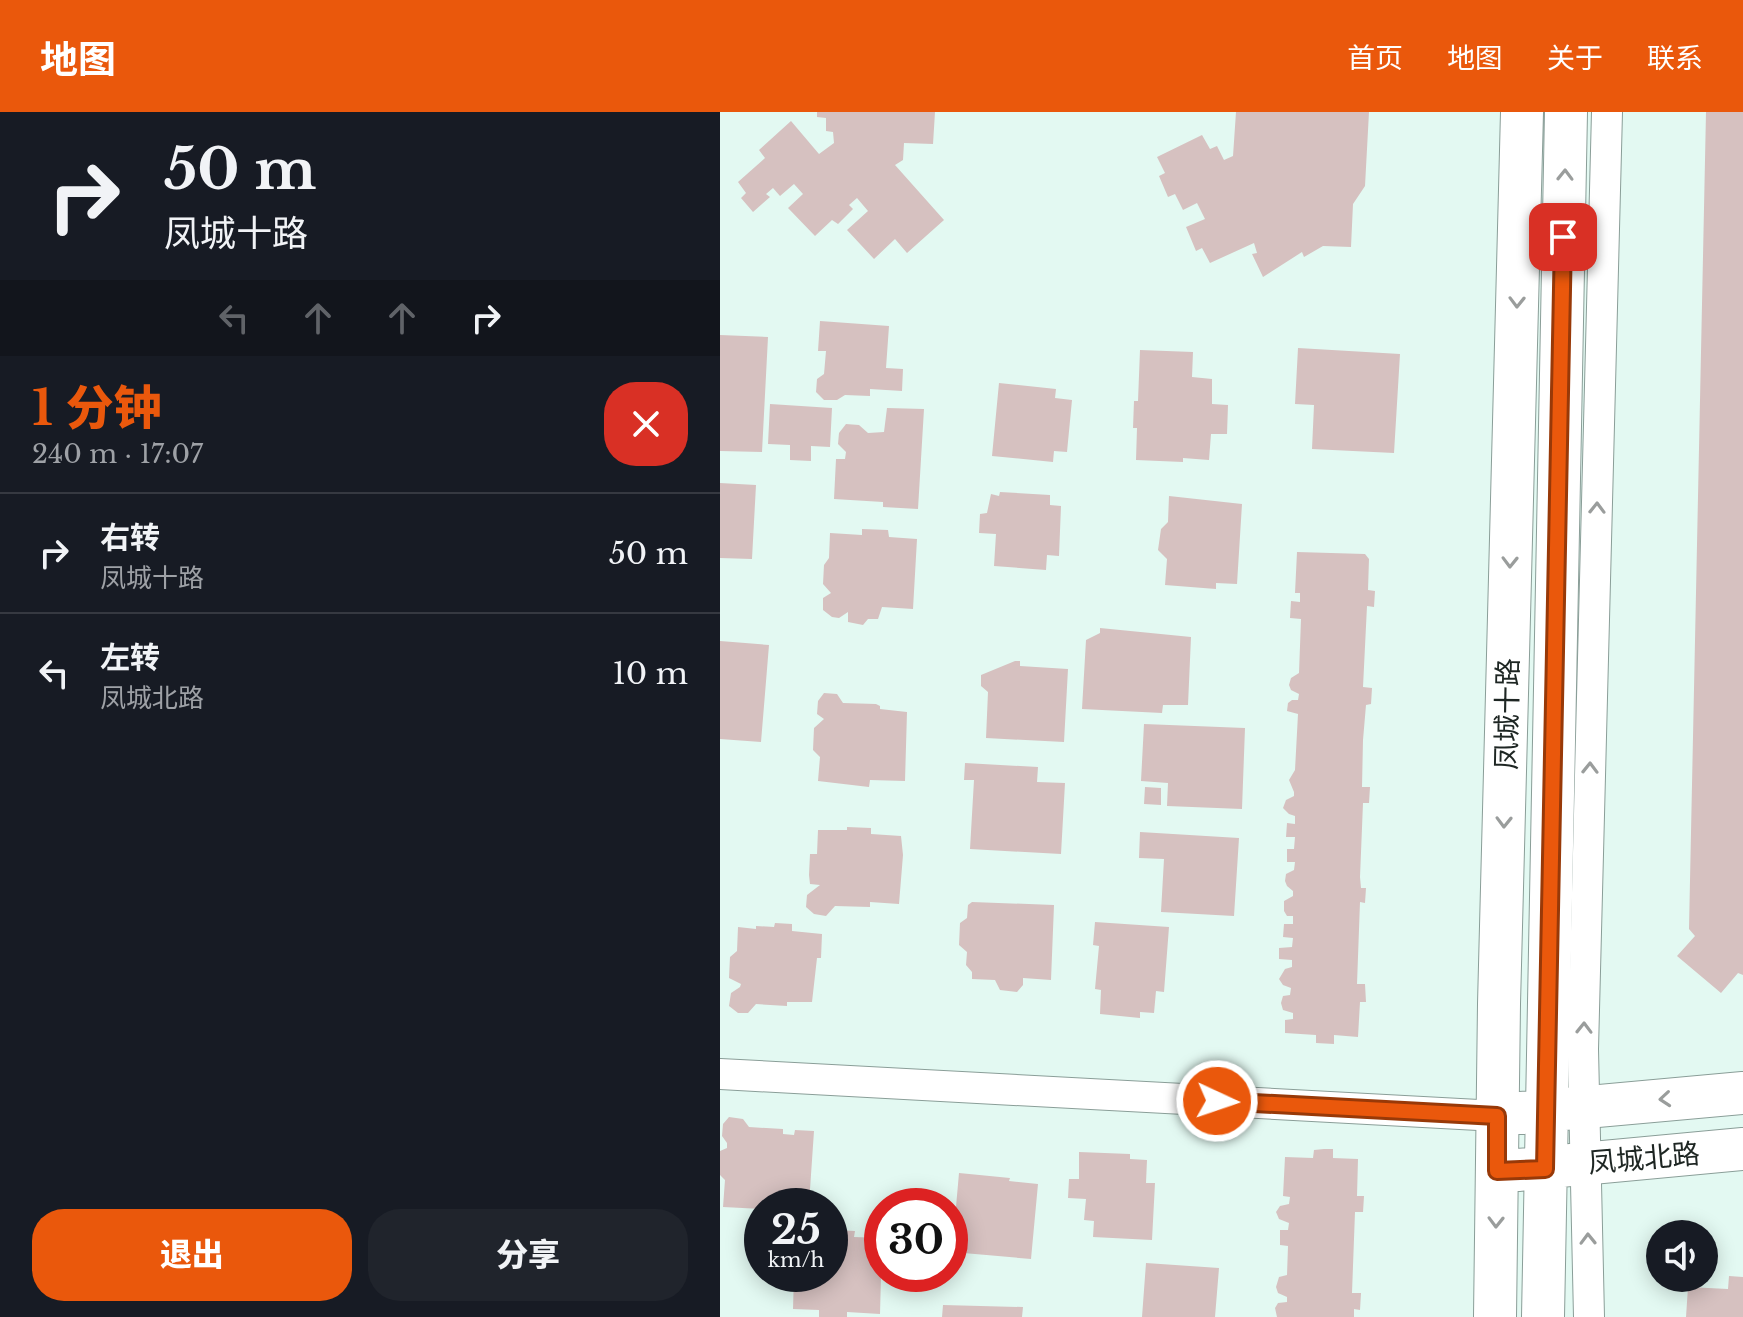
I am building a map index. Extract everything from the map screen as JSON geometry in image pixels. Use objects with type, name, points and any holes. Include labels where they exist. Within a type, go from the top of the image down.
[{"type":"main road","name":"凤城十路","points":[[1495,1317],[1497,1116],[1522,112]]},
{"type":"main road","name":"凤城十路","points":[[1543,1317],[1545,1169],[1566,1108],[1566,112]]},
{"type":"main road","name":"凤城北路","points":[[1497,1116],[1743,1093]]},
{"type":"main road","name":"凤城北路","points":[[1497,1171],[1743,1149]]},
{"type":"street","points":[[1589,1317],[1587,1162],[1566,1108],[1584,1011],[1607,112]]},
{"type":"street","points":[[720,1074],[1497,1116]]},
{"type":"building","points":[[817,112],[935,112],[933,144],[904,143],[903,160],[895,165],[944,220],[907,253],[895,239],[874,259],[847,230],[868,211],[857,198],[849,205],[853,209],[838,224],[832,220],[815,236],[788,208],[803,194],[794,184],[780,196],[773,188],[766,194],[770,197],[753,212],[741,198],[746,193],[738,182],[765,158],[759,150],[791,121],[819,154],[834,143],[833,132],[826,131],[826,118],[817,117]]},
{"type":"building","points":[[1236,112],[1369,112],[1365,186],[1353,204],[1351,247],[1323,246],[1304,257],[1302,252],[1263,277],[1252,254],[1257,253],[1254,243],[1210,263],[1202,248],[1196,251],[1186,227],[1205,219],[1197,203],[1183,210],[1175,194],[1168,197],[1159,176],[1165,173],[1157,157],[1202,135],[1210,149],[1217,146],[1224,160],[1233,156]]},
{"type":"building","points":[[1706,112],[1743,112],[1743,975],[1738,973],[1721,993],[1677,956],[1695,936],[1689,929]]},
{"type":"building","points":[[820,321],[889,326],[886,368],[903,369],[902,391],[870,389],[870,396],[845,395],[837,400],[824,400],[816,392],[817,379],[824,374],[826,351],[818,351]]},
{"type":"building","points":[[720,335],[768,337],[762,452],[720,451]]},
{"type":"building","points":[[1298,348],[1400,354],[1394,453],[1312,449],[1314,405],[1295,404]]},
{"type":"building","points":[[1140,350],[1193,352],[1192,377],[1212,379],[1212,404],[1228,405],[1227,434],[1211,434],[1209,460],[1136,460],[1137,428],[1133,428],[1134,401],[1138,401]]},
{"type":"building","points":[[999,383],[1056,389],[1055,398],[1072,400],[1067,452],[1054,451],[1053,462],[992,456]]},
{"type":"building","points":[[770,404],[832,408],[830,447],[811,446],[811,461],[790,460],[790,445],[768,444]]},
{"type":"building","points":[[887,408],[924,409],[918,509],[883,507],[883,502],[834,499],[836,459],[845,459],[846,452],[838,444],[839,433],[846,424],[859,425],[868,433],[884,432]]},
{"type":"building","points":[[720,483],[756,485],[752,559],[720,558]]},
{"type":"building","points":[[1000,492],[1050,495],[1050,505],[1061,506],[1059,556],[1047,555],[1046,570],[994,566],[996,534],[979,533],[980,514],[987,513],[991,494],[999,496]]},
{"type":"building","points":[[1169,496],[1242,504],[1237,584],[1216,583],[1216,589],[1165,585],[1167,559],[1158,550],[1161,529],[1168,522]]},
{"type":"building","points":[[862,529],[888,530],[889,537],[917,539],[913,609],[882,607],[878,619],[868,619],[863,625],[848,622],[848,612],[839,618],[823,610],[823,598],[831,593],[823,584],[824,565],[829,558],[830,533],[862,535]]},
{"type":"building","points":[[1297,552],[1365,554],[1369,559],[1368,590],[1375,591],[1374,607],[1367,606],[1363,687],[1372,688],[1371,704],[1366,705],[1363,740],[1362,787],[1370,787],[1369,803],[1363,803],[1360,877],[1361,888],[1366,888],[1365,903],[1360,902],[1357,984],[1365,984],[1366,1002],[1360,1002],[1358,1037],[1334,1035],[1334,1044],[1316,1043],[1316,1035],[1285,1033],[1285,1020],[1293,1019],[1293,1013],[1283,1010],[1281,1003],[1283,996],[1290,995],[1291,988],[1279,979],[1285,969],[1292,967],[1292,960],[1279,959],[1279,948],[1292,947],[1293,938],[1283,937],[1284,924],[1293,924],[1293,916],[1287,916],[1284,911],[1284,901],[1293,896],[1285,881],[1286,874],[1294,870],[1295,862],[1287,862],[1287,849],[1294,849],[1295,837],[1286,837],[1287,823],[1295,824],[1295,816],[1283,808],[1286,800],[1294,796],[1289,780],[1295,770],[1298,714],[1287,711],[1288,703],[1298,700],[1299,694],[1289,685],[1291,678],[1299,673],[1301,619],[1290,618],[1291,601],[1300,602],[1300,593],[1295,593]]},
{"type":"building","points":[[1100,628],[1191,637],[1188,705],[1163,705],[1162,713],[1082,709],[1086,640],[1100,633]]},
{"type":"building","points":[[720,641],[769,645],[761,742],[720,739]]},
{"type":"building","points":[[1020,661],[1020,666],[1068,669],[1064,742],[986,738],[988,692],[981,686],[981,675]]},
{"type":"building","points":[[824,693],[837,694],[843,703],[876,704],[880,709],[907,712],[905,781],[870,780],[869,787],[818,781],[820,757],[813,750],[814,728],[824,719],[817,714],[818,701]]},
{"type":"building","points":[[1144,724],[1245,728],[1242,809],[1167,806],[1168,783],[1141,781]]},
{"type":"building","points":[[965,763],[1038,767],[1037,782],[1065,783],[1061,854],[970,849],[974,780],[964,780]]},
{"type":"building","points":[[1145,787],[1161,788],[1161,805],[1144,804]]},
{"type":"building","points":[[847,827],[871,828],[871,834],[901,836],[903,855],[899,904],[870,902],[870,907],[835,906],[826,916],[814,914],[806,907],[807,895],[820,885],[810,884],[809,875],[810,854],[817,854],[818,830],[847,830]]},
{"type":"building","points":[[1140,832],[1239,838],[1234,916],[1161,912],[1164,859],[1139,858]]},
{"type":"building","points":[[972,902],[1054,905],[1051,980],[1023,978],[1023,985],[1017,992],[1000,990],[995,980],[972,979],[972,972],[966,965],[967,952],[959,945],[960,923],[967,918],[968,905]]},
{"type":"building","points":[[1095,922],[1169,927],[1164,992],[1156,991],[1154,1013],[1140,1012],[1140,1018],[1100,1014],[1101,990],[1095,989],[1099,946],[1093,945]]},
{"type":"building","points":[[775,923],[792,924],[792,931],[822,934],[821,958],[817,958],[812,1002],[787,1002],[787,1006],[756,1004],[748,1013],[738,1013],[729,1006],[731,993],[741,984],[729,978],[730,957],[737,951],[738,927],[756,929],[756,926],[774,927]]},
{"type":"building","points":[[729,1117],[743,1119],[749,1127],[783,1129],[783,1134],[794,1135],[795,1130],[814,1131],[810,1188],[744,1188],[744,1208],[723,1207],[725,1180],[720,1175],[720,1151],[727,1148],[727,1143],[722,1136],[723,1124]]},
{"type":"building","points":[[1333,1149],[1333,1158],[1358,1159],[1357,1196],[1364,1196],[1363,1212],[1355,1212],[1352,1293],[1361,1293],[1360,1310],[1354,1309],[1354,1317],[1277,1317],[1275,1308],[1278,1303],[1287,1302],[1287,1297],[1278,1293],[1276,1287],[1279,1277],[1287,1275],[1288,1246],[1280,1245],[1280,1230],[1288,1230],[1289,1223],[1279,1219],[1276,1212],[1280,1206],[1289,1204],[1290,1197],[1283,1196],[1285,1157],[1313,1158],[1314,1150]]},
{"type":"building","points":[[1079,1152],[1130,1154],[1130,1159],[1147,1160],[1146,1183],[1155,1183],[1152,1240],[1093,1237],[1094,1221],[1084,1220],[1086,1199],[1068,1198],[1069,1179],[1079,1179]]},
{"type":"building","points":[[959,1173],[1038,1184],[1031,1259],[968,1253],[968,1188],[958,1188]]},
{"type":"building","points":[[848,1231],[855,1231],[854,1237],[864,1237],[864,1292],[881,1292],[880,1314],[847,1312],[847,1317],[819,1317],[819,1310],[793,1309],[793,1292],[848,1292]]},
{"type":"building","points":[[1146,1263],[1219,1268],[1215,1317],[1142,1317]]},
{"type":"building","points":[[1729,1276],[1743,1277],[1743,1317],[1686,1317],[1688,1292],[1728,1289]]},
{"type":"building","points":[[943,1305],[1023,1307],[1022,1317],[942,1317]]},
{"type":"route","points":[[1217,1101],[1497,1116],[1497,1171],[1545,1169],[1563,237]]}]
